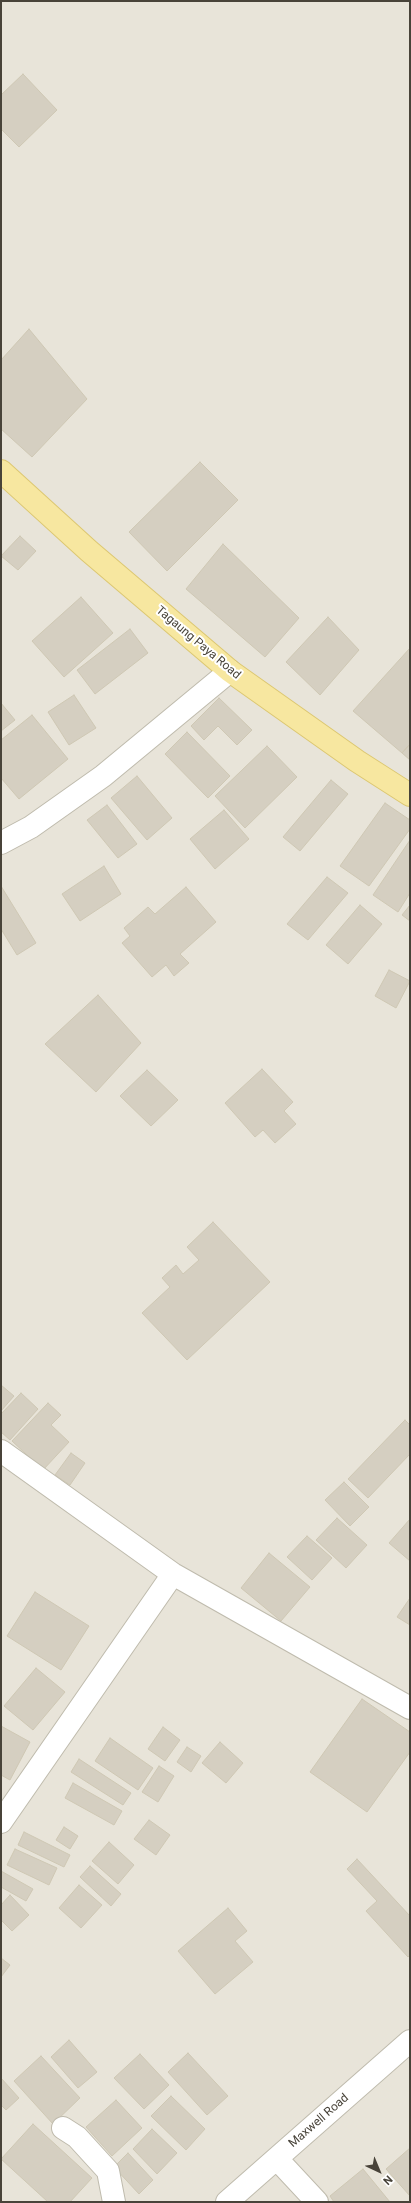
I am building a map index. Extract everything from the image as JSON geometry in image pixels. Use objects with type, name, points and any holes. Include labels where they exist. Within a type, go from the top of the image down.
[{"type":"main road","name":"Tagaung Paya Road","points":[[1,471],[89,551],[230,671],[357,761],[410,795]]},
{"type":"street","points":[[1,843],[31,827],[104,776],[230,671]]},
{"type":"street","points":[[1,1451],[173,1574],[410,1708]]},
{"type":"street","points":[[1,1822],[173,1574]]},
{"type":"street","name":"Maxwell Road","points":[[227,2202],[410,2041]]},
{"type":"street","points":[[63,2128],[77,2137],[108,2171],[114,2202]]},
{"type":"street","points":[[277,2158],[317,2202]]},
{"type":"shaded area","points":[[1,1],[410,1],[410,2202],[1,2202]]},
{"type":"building","points":[[23,74],[57,110],[19,147],[1,129],[1,95]]},
{"type":"building","points":[[29,329],[87,399],[32,457],[1,429],[1,360]]},
{"type":"building","points":[[200,462],[238,500],[167,571],[129,532]]},
{"type":"building","points":[[20,536],[36,551],[18,570],[1,556]]},
{"type":"building","points":[[223,544],[299,618],[265,657],[186,589]]},
{"type":"building","points":[[81,597],[113,633],[64,677],[32,641]]},
{"type":"building","points":[[328,617],[359,650],[320,695],[286,662]]},
{"type":"building","points":[[130,629],[148,653],[95,694],[77,670]]},
{"type":"building","points":[[410,648],[410,744],[402,753],[353,711]]},
{"type":"building","points":[[74,695],[96,728],[69,745],[48,712]]},
{"type":"building","points":[[219,698],[252,730],[237,745],[218,726],[204,740],[191,726]]},
{"type":"building","points":[[1,703],[15,720],[1,731]]},
{"type":"building","points":[[32,715],[68,759],[19,799],[1,778],[1,740]]},
{"type":"building","points":[[187,732],[230,776],[208,798],[165,754]]},
{"type":"building","points":[[410,744],[410,760],[402,753]]},
{"type":"building","points":[[267,746],[297,777],[245,828],[215,796]]},
{"type":"building","points":[[137,776],[172,818],[147,840],[111,798]]},
{"type":"building","points":[[331,780],[348,794],[300,851],[283,837]]},
{"type":"building","points":[[385,803],[410,820],[410,829],[369,886],[340,866]]},
{"type":"building","points":[[107,805],[137,844],[118,858],[87,820]]},
{"type":"building","points":[[224,810],[249,839],[215,869],[190,839]]},
{"type":"building","points":[[410,840],[410,893],[398,912],[373,895]]},
{"type":"building","points":[[104,866],[121,894],[80,921],[62,894]]},
{"type":"building","points":[[327,877],[348,893],[308,940],[287,924]]},
{"type":"building","points":[[1,886],[36,943],[17,955],[1,929]]},
{"type":"building","points":[[186,887],[216,922],[180,954],[189,963],[174,976],[166,965],[152,977],[122,943],[130,936],[124,928],[148,907],[155,914]]},
{"type":"building","points":[[360,905],[382,924],[348,964],[326,945]]},
{"type":"building","points":[[410,905],[410,921],[402,915]]},
{"type":"building","points":[[389,970],[410,981],[396,1008],[375,996]]},
{"type":"building","points":[[98,995],[141,1043],[96,1092],[45,1044]]},
{"type":"building","points":[[262,1069],[293,1102],[284,1111],[296,1124],[275,1143],[263,1130],[255,1137],[225,1103]]},
{"type":"building","points":[[147,1070],[178,1100],[151,1126],[120,1096]]},
{"type":"building","points":[[213,1222],[270,1282],[187,1360],[142,1313],[170,1287],[162,1278],[176,1265],[183,1274],[199,1260],[187,1247]]},
{"type":"building","points":[[1,1385],[14,1396],[1,1411]]},
{"type":"building","points":[[21,1393],[38,1409],[10,1440],[1,1432],[1,1414]]},
{"type":"building","points":[[48,1403],[61,1415],[51,1425],[69,1442],[43,1470],[12,1441]]},
{"type":"building","points":[[405,1420],[410,1425],[410,1454],[368,1498],[348,1479]]},
{"type":"building","points":[[71,1453],[85,1463],[70,1485],[55,1475]]},
{"type":"building","points":[[344,1482],[369,1507],[350,1526],[325,1500]]},
{"type":"building","points":[[337,1518],[367,1545],[346,1568],[316,1540]]},
{"type":"building","points":[[410,1519],[410,1561],[389,1543]]},
{"type":"building","points":[[307,1536],[332,1558],[312,1580],[287,1557]]},
{"type":"building","points":[[269,1553],[310,1587],[281,1621],[241,1588]]},
{"type":"building","points":[[35,1592],[89,1626],[61,1670],[7,1636]]},
{"type":"building","points":[[410,1598],[410,1625],[397,1617]]},
{"type":"building","points":[[36,1668],[65,1692],[33,1730],[4,1706]]},
{"type":"building","points":[[362,1699],[410,1732],[410,1752],[367,1812],[310,1772]]},
{"type":"building","points":[[1,1726],[30,1742],[10,1780],[1,1775]]},
{"type":"building","points":[[163,1727],[180,1740],[165,1761],[148,1749]]},
{"type":"building","points":[[110,1738],[153,1768],[138,1790],[95,1761]]},
{"type":"building","points":[[220,1742],[243,1763],[226,1783],[202,1763]]},
{"type":"building","points":[[187,1747],[201,1756],[191,1772],[177,1762]]},
{"type":"building","points":[[79,1759],[131,1793],[123,1805],[71,1772]]},
{"type":"building","points":[[159,1766],[174,1776],[158,1802],[142,1792]]},
{"type":"building","points":[[73,1783],[122,1811],[114,1825],[65,1798]]},
{"type":"building","points":[[149,1820],[170,1835],[156,1855],[134,1839]]},
{"type":"building","points":[[64,1827],[78,1836],[70,1849],[56,1840]]},
{"type":"building","points":[[24,1832],[70,1855],[64,1867],[18,1845]]},
{"type":"building","points":[[109,1842],[134,1865],[118,1884],[92,1861]]},
{"type":"building","points":[[15,1849],[57,1868],[49,1885],[7,1865]]},
{"type":"building","points":[[357,1859],[410,1916],[410,1955],[408,1957],[366,1911],[377,1901],[347,1869]]},
{"type":"building","points":[[90,1866],[121,1894],[111,1906],[80,1877]]},
{"type":"building","points":[[1,1871],[33,1889],[26,1901],[1,1887]]},
{"type":"building","points":[[79,1885],[102,1905],[81,1928],[59,1908]]},
{"type":"building","points":[[10,1895],[29,1915],[12,1931],[1,1920],[1,1905]]},
{"type":"building","points":[[228,1908],[247,1931],[235,1941],[253,1962],[215,1994],[178,1951]]},
{"type":"building","points":[[1,1958],[10,1965],[1,1977]]},
{"type":"building","points":[[69,2040],[97,2072],[78,2088],[51,2057]]},
{"type":"building","points":[[188,2053],[228,2096],[207,2115],[168,2072]]},
{"type":"building","points":[[140,2054],[169,2085],[144,2109],[114,2078]]},
{"type":"building","points":[[41,2056],[80,2098],[53,2124],[14,2081]]},
{"type":"building","points":[[1,2078],[19,2098],[6,2110],[1,2105]]},
{"type":"building","points":[[171,2096],[205,2129],[186,2150],[151,2116]]},
{"type":"building","points":[[116,2100],[142,2128],[112,2156],[86,2127]]},
{"type":"building","points":[[33,2124],[92,2178],[70,2202],[48,2202],[1,2159]]},
{"type":"building","points":[[152,2129],[177,2153],[157,2174],[133,2149]]},
{"type":"building","points":[[410,2148],[410,2196],[386,2169]]},
{"type":"building","points":[[128,2153],[153,2180],[139,2194],[114,2167]]},
{"type":"building","points":[[363,2169],[390,2202],[334,2202],[330,2196]]}]
